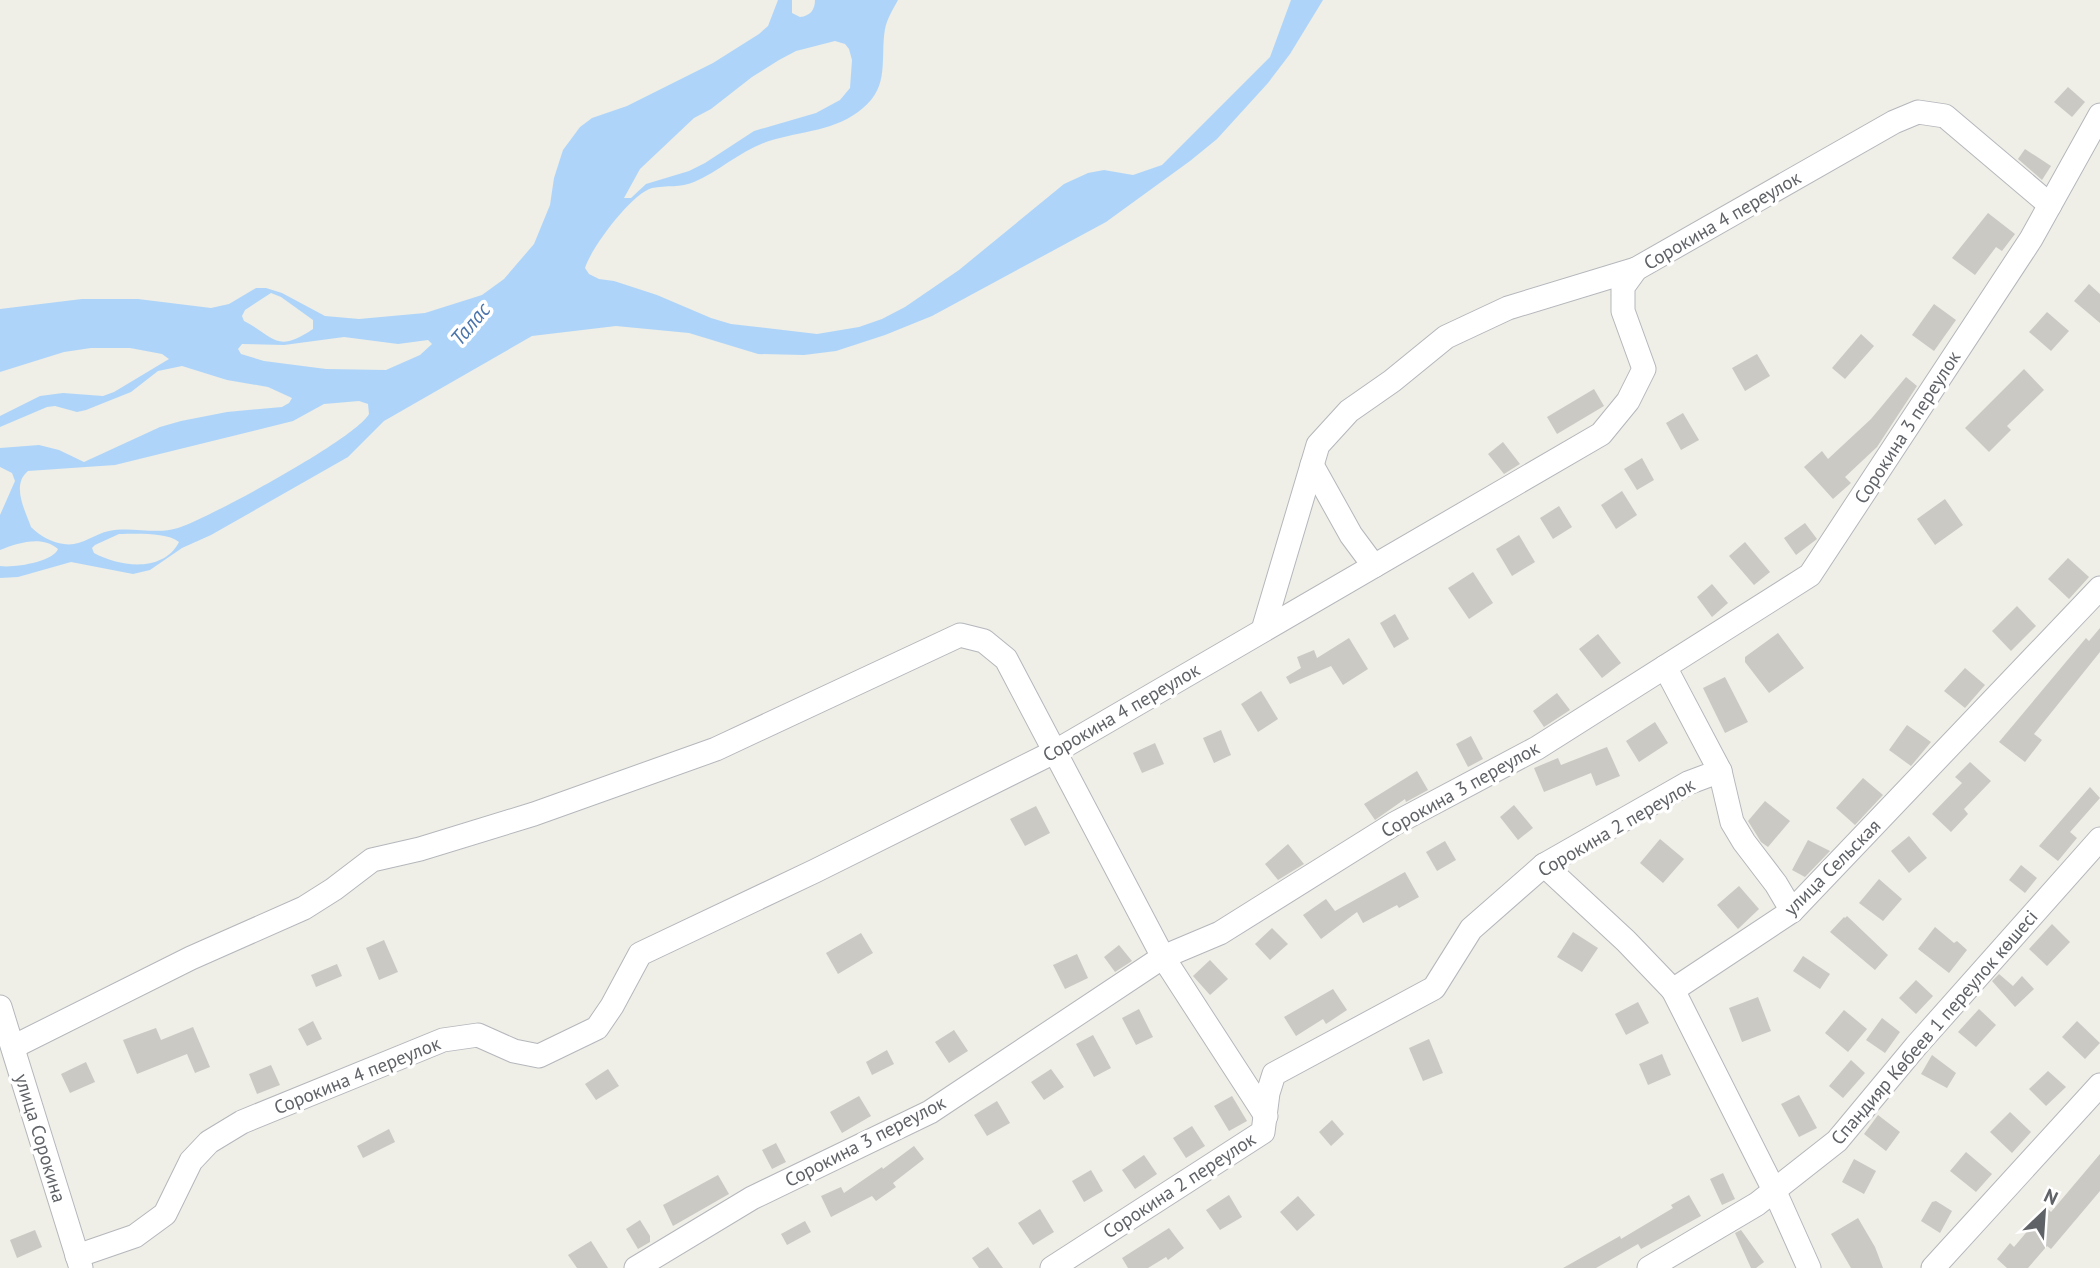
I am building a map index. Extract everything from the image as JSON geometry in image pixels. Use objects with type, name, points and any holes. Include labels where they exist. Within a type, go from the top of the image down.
[{"type":"street","name":"Сорокина 4 переулок","points":[[79,1262],[135,1236],[165,1214],[191,1161],[209,1142],[242,1122],[443,1040],[478,1035],[514,1051],[539,1056],[597,1028],[640,954],[816,871],[1056,751],[1601,434],[1628,401],[1644,369],[1623,311],[1623,287],[1636,269],[1894,122],[1918,112],[1945,116],[2050,205]]},
{"type":"street","name":"Сорокина 3 переулок","points":[[636,1268],[752,1198],[930,1112],[1163,957],[1220,933],[1394,824],[1536,748],[1810,575],[2031,239],[2100,115]]},
{"type":"street","points":[[1263,630],[1318,445],[1349,411],[1447,337],[1508,308],[1636,269]]},
{"type":"street","points":[[1312,466],[1351,535],[1374,566]]},
{"type":"street","name":"улица Сельская","points":[[1673,990],[1792,911],[2100,589]]},
{"type":"street","points":[[13,1047],[191,958],[304,908],[334,890],[372,860],[421,849],[534,814],[716,749],[960,635],[984,641],[1006,659],[1163,957],[1266,1116]]},
{"type":"street","points":[[1665,667],[1720,771],[1732,822],[1792,911]]},
{"type":"street","name":"Сорокина 2 переулок","points":[[1052,1268],[1263,1132],[1268,1093],[1274,1074],[1434,988],[1471,929],[1544,865],[1688,783],[1720,771]]},
{"type":"street","name":"Спандияр Көбеев 1 переулок көшесі","points":[[1649,1268],[1766,1198],[1837,1141],[1924,1036],[2100,839]]},
{"type":"street","points":[[1544,865],[1626,940],[1673,990],[1766,1198],[1809,1268]]},
{"type":"street","name":"улица Сорокина","points":[[0,1007],[79,1262]]},
{"type":"street","points":[[1933,1268],[2100,1085]]},
{"type":"water","name":"Талас","points":[[778,0],[792,0],[792,13],[800,17],[811,12],[815,0],[898,0],[885,29],[881,81],[871,100],[863,108],[853,116],[830,126],[759,145],[694,182],[652,188],[644,192],[613,222],[585,268],[589,274],[599,279],[657,295],[731,324],[817,334],[859,327],[905,307],[959,270],[1064,184],[1088,173],[1104,170],[1133,175],[1162,165],[1270,57],[1291,0],[1323,0],[1290,54],[1268,83],[1217,139],[1190,161],[1106,222],[932,316],[836,351],[804,355],[758,354],[689,333],[616,326],[532,336],[384,421],[348,457],[211,535],[182,548],[150,570],[133,574],[71,562],[18,577],[0,578],[0,566],[41,561],[55,554],[58,549],[37,541],[0,550],[0,515],[15,481],[12,473],[0,467],[0,448],[39,445],[59,450],[84,462],[160,427],[227,412],[282,407],[292,398],[268,387],[227,380],[182,366],[158,371],[131,392],[86,410],[77,412],[55,406],[47,407],[0,427],[0,416],[40,396],[63,393],[103,396],[169,359],[162,354],[130,348],[91,348],[64,352],[0,372],[0,309],[82,299],[138,299],[211,308],[229,304],[256,288],[266,288],[282,293],[325,316],[359,319],[425,313],[482,295],[504,279],[534,244],[550,205],[554,178],[563,150],[580,127],[592,118],[627,106],[713,63],[768,26]],"holes":[[[835,41],[845,44],[852,60],[850,88],[840,100],[816,113],[754,131],[705,163],[689,171],[646,184],[631,198],[624,198],[640,169],[694,118],[711,109],[752,77],[796,51]],[[271,293],[313,320],[313,329],[291,341],[283,342],[244,321],[242,316],[245,310]],[[344,337],[398,344],[428,340],[432,344],[420,355],[386,370],[326,369],[264,361],[241,354],[238,349],[242,344],[284,345]],[[359,401],[368,404],[369,414],[338,441],[248,494],[178,528],[161,531],[117,530],[76,544],[64,544],[46,538],[31,527],[23,506],[20,483],[28,471],[115,465],[293,421],[324,404]],[[119,534],[159,535],[179,542],[163,559],[140,564],[116,562],[94,553],[92,548]]]},
{"type":"building","points":[[2068,87],[2085,102],[2072,117],[2054,102]]},
{"type":"building","points":[[2025,149],[2051,166],[2042,180],[2018,159]]},
{"type":"building","points":[[1988,213],[2015,234],[2002,251],[1996,247],[1975,275],[1952,258]]},
{"type":"building","points":[[2089,284],[2100,294],[2100,323],[2074,301]]},
{"type":"building","points":[[1934,304],[1956,320],[1934,351],[1912,335]]},
{"type":"building","points":[[2047,312],[2069,331],[2051,351],[2029,332]]},
{"type":"building","points":[[1861,334],[1874,346],[1845,379],[1832,368]]},
{"type":"building","points":[[1757,354],[1770,376],[1745,391],[1732,368]]},
{"type":"building","points":[[2024,369],[2044,390],[2007,426],[2011,430],[1989,452],[1965,428]]},
{"type":"building","points":[[1906,377],[1917,386],[1877,447],[1845,477],[1851,483],[1833,499],[1804,467],[1822,451],[1828,459],[1871,419]]},
{"type":"building","points":[[1594,389],[1604,406],[1557,434],[1547,417]]},
{"type":"building","points":[[1683,413],[1699,440],[1681,450],[1666,423]]},
{"type":"building","points":[[1503,442],[1520,464],[1504,474],[1488,454]]},
{"type":"building","points":[[1642,458],[1654,480],[1637,490],[1624,469]]},
{"type":"building","points":[[1622,491],[1637,515],[1616,529],[1601,505]]},
{"type":"building","points":[[1945,499],[1963,525],[1935,545],[1917,519]]},
{"type":"building","points":[[1559,506],[1572,527],[1553,539],[1540,518]]},
{"type":"building","points":[[1805,523],[1817,539],[1796,555],[1784,538]]},
{"type":"building","points":[[1519,535],[1535,562],[1512,576],[1496,549]]},
{"type":"building","points":[[1745,542],[1770,572],[1754,585],[1729,556]]},
{"type":"building","points":[[2068,558],[2089,577],[2069,599],[2048,579]]},
{"type":"building","points":[[1473,572],[1493,603],[1469,619],[1448,588]]},
{"type":"building","points":[[1712,584],[1728,603],[1712,617],[1697,597]]},
{"type":"building","points":[[2017,606],[2036,626],[2011,651],[1992,631]]},
{"type":"building","points":[[1395,614],[1409,639],[1394,648],[1380,623]]},
{"type":"building","points":[[2100,628],[2100,652],[2034,734],[2042,740],[2025,762],[1999,742],[2086,638],[2089,641]]},
{"type":"building","points":[[1778,633],[1804,668],[1769,693],[1745,662],[1745,657]]},
{"type":"building","points":[[1598,634],[1621,663],[1602,678],[1579,649]]},
{"type":"building","points":[[1349,638],[1368,669],[1343,685],[1331,666],[1290,684],[1286,677],[1301,668],[1297,657],[1314,650],[1317,658]]},
{"type":"building","points":[[1965,668],[1985,685],[1965,708],[1944,691]]},
{"type":"building","points":[[1725,677],[1748,722],[1725,733],[1703,688]]},
{"type":"building","points":[[1261,691],[1278,719],[1258,732],[1241,704]]},
{"type":"building","points":[[1557,693],[1570,710],[1544,727],[1533,711]]},
{"type":"building","points":[[1655,722],[1668,743],[1639,762],[1626,741]]},
{"type":"building","points":[[1907,725],[1931,742],[1911,766],[1889,750]]},
{"type":"building","points":[[1221,730],[1231,755],[1214,763],[1203,738]]},
{"type":"building","points":[[1471,736],[1483,759],[1468,767],[1456,744]]},
{"type":"building","points":[[1155,743],[1164,764],[1142,773],[1133,753]]},
{"type":"building","points":[[1607,747],[1620,776],[1596,786],[1591,773],[1544,792],[1534,768],[1558,758],[1561,765]]},
{"type":"building","points":[[1970,762],[1991,781],[1964,809],[1968,814],[1951,832],[1932,814],[1962,783],[1955,777]]},
{"type":"building","points":[[1417,771],[1428,790],[1406,802],[1405,799],[1375,820],[1364,804]]},
{"type":"building","points":[[1863,778],[1883,795],[1855,825],[1836,808]]},
{"type":"building","points":[[2090,787],[2100,798],[2070,832],[2077,838],[2058,861],[2039,846]]},
{"type":"building","points":[[1765,801],[1790,821],[1768,847],[1761,842],[1748,821]]},
{"type":"building","points":[[1514,805],[1533,828],[1518,840],[1500,817]]},
{"type":"building","points":[[1036,806],[1050,833],[1025,846],[1010,819]]},
{"type":"building","points":[[1909,836],[1927,858],[1909,873],[1891,851]]},
{"type":"building","points":[[1660,839],[1684,859],[1663,883],[1640,863]]},
{"type":"building","points":[[1808,840],[1830,851],[1805,877],[1792,870]]},
{"type":"building","points":[[1445,841],[1456,860],[1437,871],[1426,852]]},
{"type":"building","points":[[1288,844],[1304,864],[1278,880],[1265,864]]},
{"type":"building","points":[[2021,865],[2037,878],[2025,893],[2009,880]]},
{"type":"building","points":[[1405,872],[1419,897],[1399,908],[1397,905],[1363,923],[1357,912],[1321,939],[1303,915],[1326,899],[1335,911]]},
{"type":"building","points":[[1879,879],[1902,899],[1883,921],[1859,903]]},
{"type":"building","points":[[1739,886],[1759,909],[1738,929],[1717,905]]},
{"type":"building","points":[[1847,916],[1888,955],[1875,970],[1830,932]]},
{"type":"building","points":[[2052,924],[2070,942],[2047,966],[2029,949]]},
{"type":"building","points":[[1935,927],[1967,950],[1949,973],[1918,949]]},
{"type":"building","points":[[1272,928],[1288,944],[1270,960],[1255,944]]},
{"type":"building","points":[[1573,932],[1598,948],[1582,972],[1557,957]]},
{"type":"building","points":[[861,933],[873,953],[838,974],[826,953]]},
{"type":"building","points":[[384,940],[398,972],[379,980],[366,948]]},
{"type":"building","points":[[1119,945],[1132,961],[1115,972],[1104,957]]},
{"type":"building","points":[[1077,954],[1088,978],[1065,989],[1053,965]]},
{"type":"building","points":[[1803,956],[1830,974],[1820,989],[1793,971]]},
{"type":"building","points":[[1210,960],[1228,979],[1210,995],[1193,976]]},
{"type":"building","points":[[337,964],[342,976],[316,987],[311,975]]},
{"type":"building","points":[[1999,974],[2013,986],[2022,976],[2034,989],[2015,1007],[1992,981]]},
{"type":"building","points":[[1916,980],[1933,996],[1916,1014],[1899,998]]},
{"type":"building","points":[[1333,989],[1347,1010],[1326,1024],[1323,1019],[1296,1036],[1284,1017]]},
{"type":"building","points":[[1758,997],[1771,1031],[1742,1042],[1729,1008]]},
{"type":"building","points":[[1638,1002],[1649,1023],[1626,1035],[1615,1014]]},
{"type":"building","points":[[1139,1009],[1153,1037],[1136,1045],[1122,1018]]},
{"type":"building","points":[[1979,1009],[1996,1025],[1976,1047],[1958,1032]]},
{"type":"building","points":[[1844,1010],[1867,1029],[1848,1052],[1825,1033]]},
{"type":"building","points":[[1882,1018],[1900,1032],[1885,1053],[1866,1040]]},
{"type":"building","points":[[313,1021],[322,1039],[307,1046],[298,1029]]},
{"type":"building","points":[[2077,1021],[2100,1043],[2085,1059],[2062,1037]]},
{"type":"building","points":[[193,1027],[210,1067],[195,1073],[187,1054],[137,1074],[123,1040],[156,1028],[161,1040]]},
{"type":"building","points":[[954,1030],[968,1051],[949,1063],[935,1042]]},
{"type":"building","points":[[1093,1035],[1111,1068],[1094,1077],[1076,1044]]},
{"type":"building","points":[[1429,1039],[1443,1073],[1423,1081],[1409,1048]]},
{"type":"building","points":[[887,1050],[894,1064],[872,1075],[866,1062]]},
{"type":"building","points":[[1662,1054],[1671,1075],[1648,1085],[1639,1064]]},
{"type":"building","points":[[1932,1055],[1956,1073],[1947,1088],[1921,1074]]},
{"type":"building","points":[[1851,1060],[1865,1073],[1843,1098],[1829,1086]]},
{"type":"building","points":[[86,1062],[95,1082],[70,1093],[61,1074]]},
{"type":"building","points":[[271,1065],[280,1085],[257,1094],[249,1074]]},
{"type":"building","points":[[608,1069],[619,1086],[596,1100],[585,1084]]},
{"type":"building","points":[[1051,1069],[1064,1087],[1044,1100],[1031,1082]]},
{"type":"building","points":[[2048,1071],[2066,1087],[2046,1106],[2029,1089]]},
{"type":"building","points":[[1799,1095],[1817,1128],[1799,1137],[1781,1104]]},
{"type":"building","points":[[859,1096],[871,1116],[842,1133],[830,1112]]},
{"type":"building","points":[[1232,1096],[1247,1121],[1229,1131],[1214,1106]]},
{"type":"building","points":[[997,1101],[1010,1123],[987,1136],[974,1115]]},
{"type":"building","points":[[2010,1112],[2031,1132],[2012,1153],[1990,1132]]},
{"type":"building","points":[[1878,1115],[1900,1132],[1886,1151],[1864,1134]]},
{"type":"building","points":[[1332,1120],[1344,1134],[1331,1146],[1319,1132]]},
{"type":"building","points":[[1192,1126],[1205,1146],[1186,1158],[1173,1138]]},
{"type":"building","points":[[389,1129],[395,1142],[363,1158],[357,1146]]},
{"type":"building","points":[[776,1143],[786,1162],[772,1169],[762,1150]]},
{"type":"building","points":[[914,1146],[924,1159],[893,1183],[896,1187],[876,1201],[872,1196],[831,1217],[821,1196],[841,1187],[844,1193]]},
{"type":"building","points":[[1966,1152],[1992,1174],[1976,1192],[1950,1171]]},
{"type":"building","points":[[2100,1154],[2100,1191],[2051,1249],[2047,1246],[2028,1268],[2007,1268],[1997,1259],[2010,1243],[2014,1247],[2047,1208],[2051,1212]]},
{"type":"building","points":[[1144,1155],[1157,1174],[1135,1189],[1122,1170]]},
{"type":"building","points":[[1854,1159],[1876,1171],[1864,1194],[1842,1182]]},
{"type":"building","points":[[1091,1170],[1103,1191],[1084,1202],[1072,1181]]},
{"type":"building","points":[[1723,1173],[1735,1199],[1722,1205],[1710,1179]]},
{"type":"building","points":[[718,1175],[729,1194],[673,1226],[663,1205]]},
{"type":"building","points":[[1229,1195],[1242,1217],[1220,1230],[1206,1210]]},
{"type":"building","points":[[1689,1195],[1701,1216],[1641,1249],[1638,1244],[1596,1268],[1563,1268],[1620,1236],[1621,1239],[1673,1208],[1671,1205]]},
{"type":"building","points":[[1298,1196],[1315,1215],[1297,1231],[1280,1212]]},
{"type":"building","points":[[1936,1201],[1952,1211],[1940,1233],[1921,1221],[1932,1202]]},
{"type":"building","points":[[1040,1209],[1054,1232],[1033,1245],[1018,1223]]},
{"type":"building","points":[[1858,1218],[1875,1247],[1883,1268],[1851,1268],[1831,1234]]},
{"type":"building","points":[[640,1220],[650,1236],[650,1242],[638,1249],[626,1229]]},
{"type":"building","points":[[805,1221],[811,1232],[787,1245],[781,1234]]},
{"type":"building","points":[[1169,1228],[1184,1248],[1168,1260],[1166,1257],[1148,1268],[1128,1268],[1122,1258]]},
{"type":"building","points":[[35,1230],[42,1247],[17,1258],[10,1240]]},
{"type":"building","points":[[1741,1230],[1764,1262],[1756,1268],[1751,1268],[1735,1233]]},
{"type":"building","points":[[591,1241],[608,1268],[577,1268],[568,1255]]},
{"type":"building","points":[[988,1247],[1003,1268],[979,1268],[972,1258]]}]
